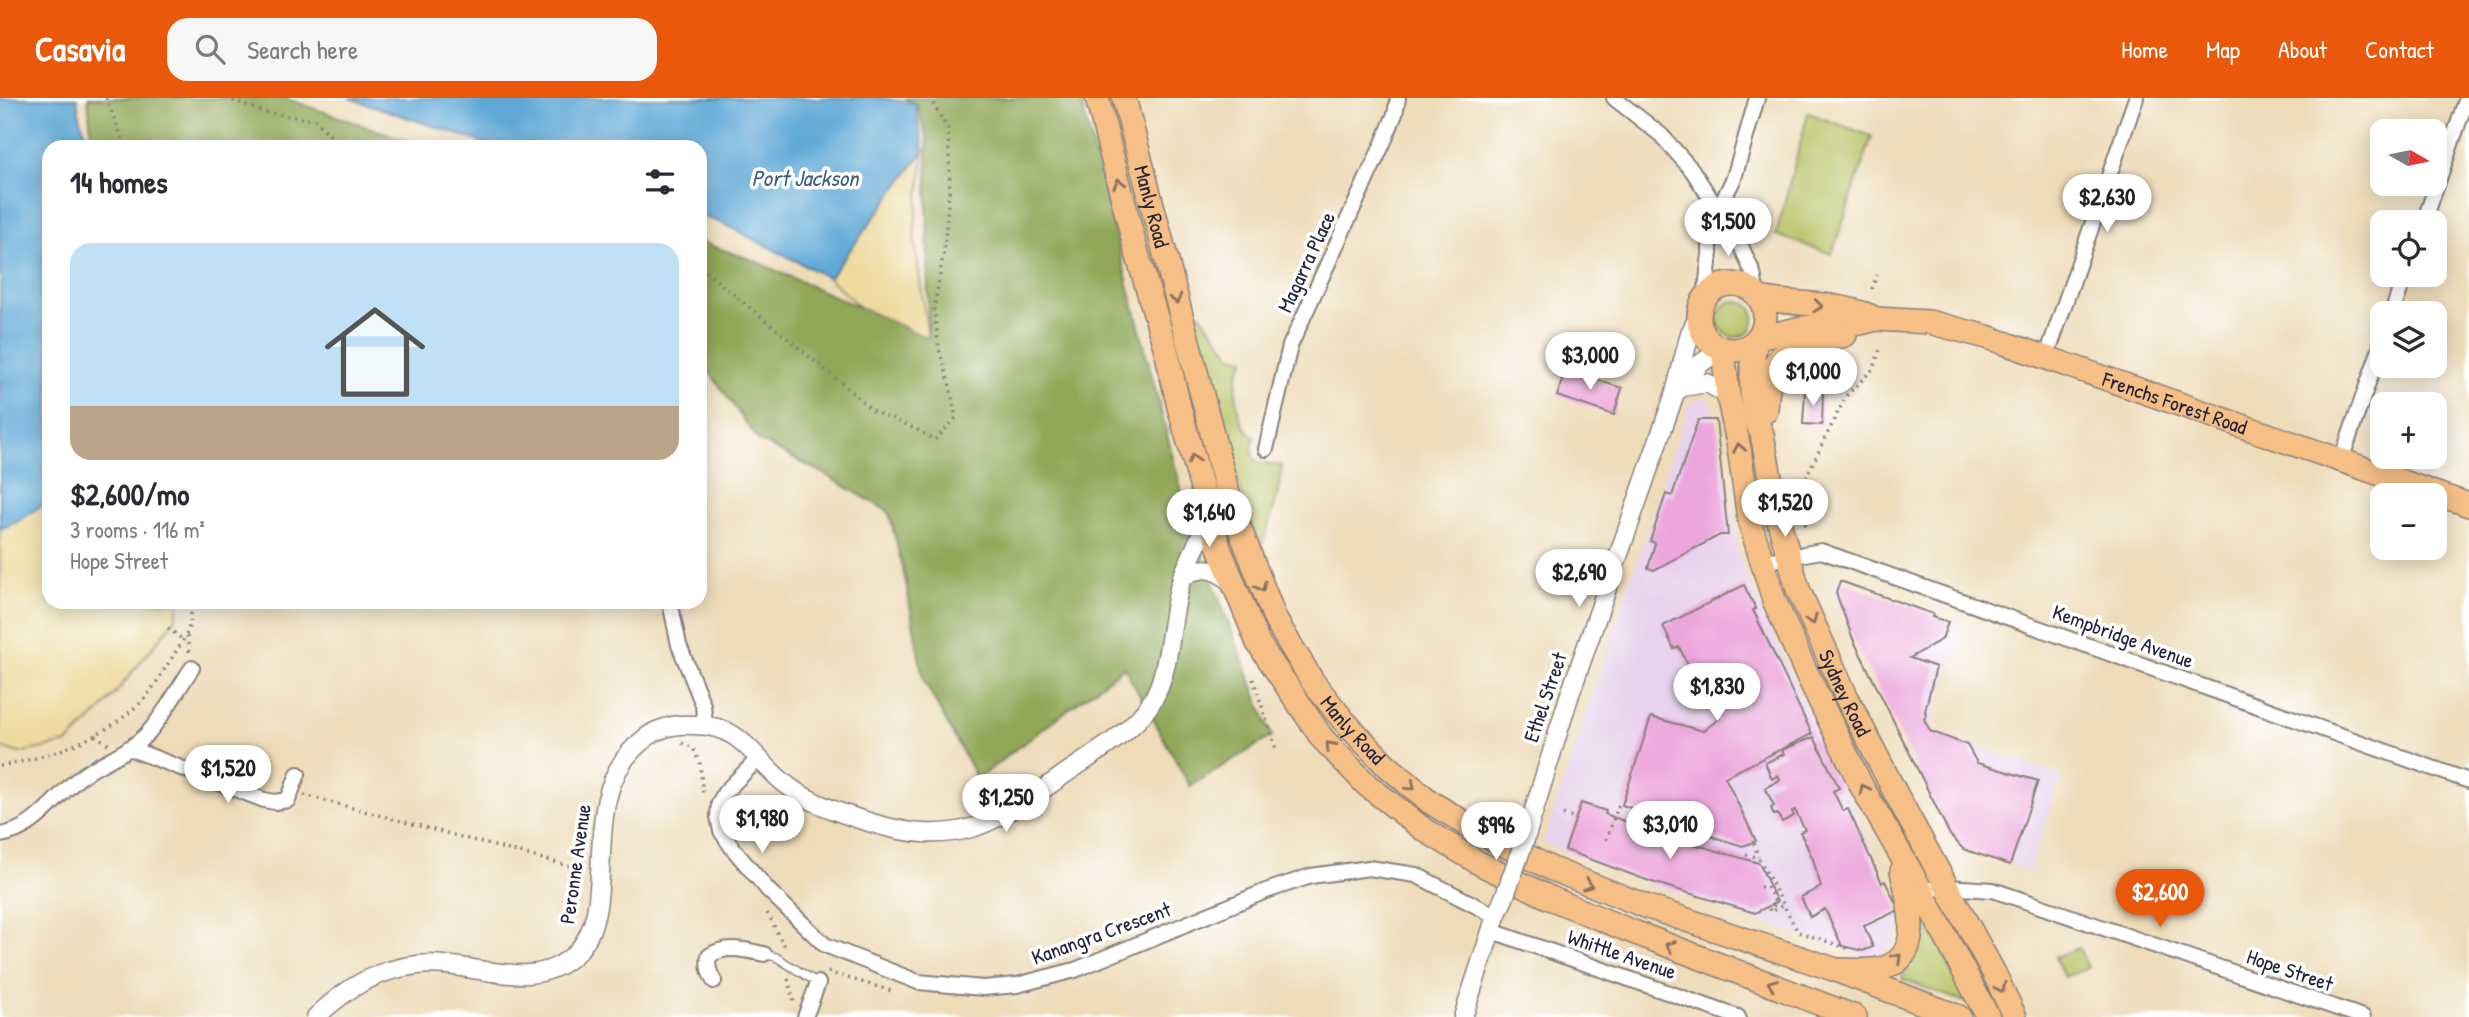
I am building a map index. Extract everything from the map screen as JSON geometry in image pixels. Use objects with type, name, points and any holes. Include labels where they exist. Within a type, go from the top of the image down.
[{"type":"main road","name":"Manly Road","points":[[1097,98],[1206,506],[1230,581],[1258,643],[1322,738],[1367,785],[1423,829],[1479,863],[1550,898],[1855,1017]]},
{"type":"main road","name":"Manly Road","points":[[1124,98],[1232,509],[1276,621],[1313,682],[1343,720],[1384,762],[1430,802],[1483,834],[1552,869],[1648,907],[1833,969],[1959,1017]]},
{"type":"main road","points":[[1728,284],[1744,286],[1758,297],[1765,318],[1764,328],[1757,339],[1741,349],[1722,349],[1704,335],[1702,306],[1713,290],[1728,284]]},
{"type":"main road","name":"Frenchs Forest Road","points":[[1758,297],[1853,309],[1868,321]]},
{"type":"main road","name":"Frenchs Forest Road","points":[[1757,339],[1802,328],[1868,321],[1902,319],[1942,324],[2469,505]]},
{"type":"main road","points":[[1762,434],[1766,421],[1768,381],[1774,364],[1782,354],[1794,348],[1849,334],[1868,321]]},
{"type":"main road","name":"Sydney Road","points":[[1757,339],[1752,359],[1756,424],[1762,434],[1777,515],[1798,589],[1846,696],[2015,1017]]},
{"type":"main road","name":"Sydney Road","points":[[1722,349],[1749,519],[1774,600],[1862,787],[1921,890],[1988,1017]]},
{"type":"main road","points":[[1833,969],[1870,971],[1884,968],[1893,964],[1908,946],[1912,918],[1897,849]]},
{"type":"street","name":"Magarra Place","points":[[1266,449],[1290,346],[1384,141],[1395,114],[1398,98]]},
{"type":"street","points":[[1614,98],[1661,135],[1692,170],[1732,226],[1753,273],[1758,297]]},
{"type":"street","points":[[1702,306],[1710,254],[1710,227],[1734,178],[1757,98]]},
{"type":"street","points":[[2046,358],[2136,98]]},
{"type":"street","points":[[2428,210],[2467,98]]},
{"type":"street","name":"Ethel Street","points":[[1463,1017],[1525,839],[1565,708],[1679,390],[1690,333],[1702,306]]},
{"type":"street","name":"Ethel Street","points":[[1679,390],[1700,364],[1722,349]]},
{"type":"street","points":[[2341,460],[2370,377]]},
{"type":"street","points":[[1679,390],[1707,383],[1728,395]]},
{"type":"street","points":[[672,609],[680,645],[703,705],[705,725],[725,729],[790,788],[804,796],[871,821],[922,833],[959,831],[995,818],[1113,742],[1152,701],[1161,681],[1182,577],[1203,532],[1206,506]]},
{"type":"street","name":"Kempbridge Avenue","points":[[1762,562],[1821,551],[2469,781]]},
{"type":"street","points":[[1182,577],[1207,568],[1222,574],[1230,581]]},
{"type":"street","points":[[0,835],[28,825],[85,774],[146,735],[192,668]]},
{"type":"street","name":"Peronne Avenue","points":[[316,1017],[355,985],[397,969],[441,964],[509,975],[545,972],[565,963],[578,952],[594,921],[606,799],[614,775],[627,755],[647,736],[684,724],[705,725]]},
{"type":"street","points":[[129,748],[275,802],[288,800],[298,774]]},
{"type":"street","name":"Kanangra Crescent","points":[[759,758],[725,792],[719,803],[721,831],[733,849],[768,890],[825,945],[918,982],[983,988],[1017,985],[1074,970],[1266,891],[1311,876],[1368,868],[1416,875],[1494,923]]},
{"type":"street","name":"Hope Street","points":[[1921,890],[1947,887],[1993,890],[2363,1017]]},
{"type":"street","name":"Whittle Avenue","points":[[1494,923],[1738,1017]]},
{"type":"street","points":[[714,981],[708,971],[709,956],[714,953],[732,948],[764,954]]},
{"type":"street","points":[[805,1017],[818,982]]},
{"type":"lane","points":[[764,954],[776,957],[818,982]]},
{"type":"path","points":[[106,98],[123,140]]},
{"type":"path","points":[[226,98],[264,111],[315,120],[335,140]]},
{"type":"path","points":[[707,273],[873,411],[935,440],[956,418],[939,349],[934,309],[944,250],[950,181],[948,130],[930,98]]},
{"type":"path","points":[[1872,289],[1877,275]]},
{"type":"path","points":[[1801,518],[1805,524],[1811,517],[1805,479],[1846,396],[1874,368],[1880,349]]},
{"type":"path","points":[[0,766],[47,756],[89,739],[139,704],[183,640],[192,620],[191,609]]},
{"type":"path","points":[[168,628],[183,640]]},
{"type":"path","points":[[1253,679],[1276,749]]},
{"type":"path","points":[[675,743],[693,748],[700,764],[704,800]]},
{"type":"path","points":[[292,792],[569,866],[598,886]]},
{"type":"path","points":[[1606,840],[1620,802]]},
{"type":"path","points":[[1563,814],[1576,819]]},
{"type":"path","points":[[1755,843],[1758,857],[1798,932],[1862,953]]},
{"type":"path","points":[[1746,855],[1758,857]]},
{"type":"path","points":[[1759,887],[1767,887],[1776,904],[1769,908],[1770,912],[1784,905]]},
{"type":"shaded area","points":[[1704,396],[1714,408],[1741,565],[1901,919],[1894,944],[1874,960],[1618,873],[1543,843],[1689,404]]},
{"type":"shaded area","points":[[1838,582],[1964,627],[1929,729],[2061,776],[2029,871],[1963,849],[1950,835],[1853,639],[1831,587]]},
{"type":"green space","points":[[88,98],[284,98],[406,140],[91,140]]},
{"type":"green space","points":[[904,98],[1080,98],[1189,520],[1272,736],[1190,786],[1124,667],[977,779],[923,679],[906,582],[889,512],[817,470],[759,441],[707,369],[707,244],[750,259],[928,338],[927,138],[917,104]]},
{"type":"green space","points":[[1808,113],[1872,136],[1832,254],[1776,235]]},
{"type":"green space","points":[[1736,301],[1749,306],[1754,319],[1749,332],[1736,337],[1723,332],[1718,319],[1723,306]]},
{"type":"green space","points":[[1200,314],[1232,356],[1245,359],[1238,374],[1236,390],[1243,425],[1254,436],[1254,458],[1260,463],[1282,466],[1277,497],[1262,545],[1249,522],[1194,315]]},
{"type":"green space","points":[[1923,916],[1967,1003],[1902,979],[1920,946]]},
{"type":"green space","points":[[2079,948],[2088,968],[2064,977],[2055,957]]},
{"type":"sand","points":[[924,151],[914,236],[928,338],[859,307],[829,278]]},
{"type":"sand","points":[[42,331],[42,609],[177,609],[175,620],[103,708],[67,743],[19,753],[0,747],[0,363]]},
{"type":"water","points":[[0,98],[77,98],[80,119],[88,140],[42,140],[42,506],[0,529]]},
{"type":"water","name":"Port Jackson","points":[[349,98],[879,98],[915,103],[924,151],[829,278],[722,223],[707,218],[707,140],[475,140]]},
{"type":"building","points":[[1565,370],[1622,388],[1614,415],[1557,396]]},
{"type":"building","points":[[1805,391],[1823,392],[1822,425],[1803,424]]},
{"type":"building","points":[[1698,420],[1716,420],[1728,535],[1720,535],[1654,570],[1648,568],[1655,543],[1650,541],[1666,494],[1672,496]]},
{"type":"building","points":[[1840,581],[1933,614],[1932,617],[1948,622],[1942,639],[1910,658],[1936,667],[1924,719],[1930,731],[1967,745],[1977,763],[2038,781],[2010,865],[1963,849],[1950,835],[1853,639],[1836,593]]},
{"type":"building","points":[[1744,585],[1756,609],[1753,610],[1812,734],[1725,777],[1756,841],[1743,846],[1697,832],[1692,835],[1688,829],[1622,805],[1651,717],[1703,731],[1719,719],[1679,647],[1674,649],[1663,626]]},
{"type":"building","points":[[1814,737],[1839,788],[1833,791],[1843,811],[1848,809],[1882,883],[1885,881],[1899,910],[1864,926],[1873,947],[1863,951],[1842,946],[1825,909],[1810,917],[1801,897],[1821,887],[1813,859],[1800,832],[1805,830],[1795,810],[1792,811],[1794,816],[1782,822],[1777,814],[1774,815],[1771,808],[1774,806],[1765,788],[1780,780],[1778,775],[1772,779],[1765,763],[1784,754],[1782,750]]},
{"type":"building","points":[[1581,803],[1659,834],[1759,863],[1777,902],[1755,913],[1652,882],[1565,850]]}]
